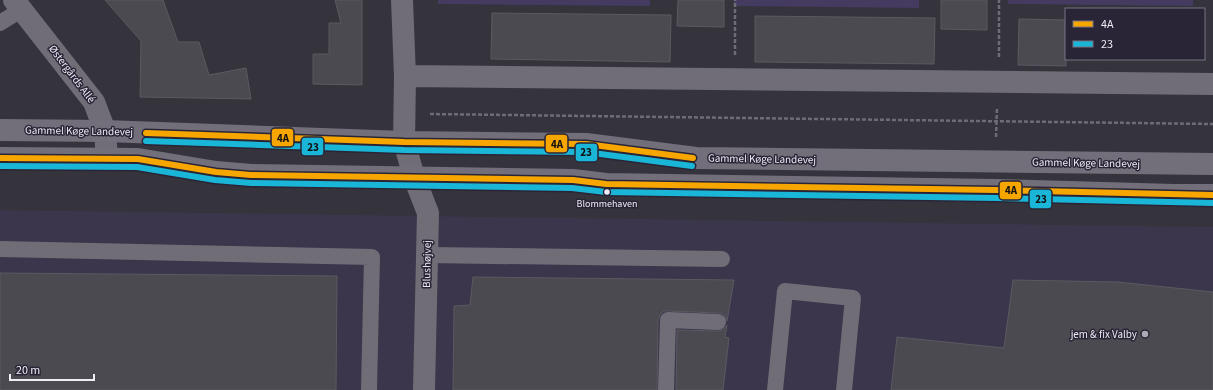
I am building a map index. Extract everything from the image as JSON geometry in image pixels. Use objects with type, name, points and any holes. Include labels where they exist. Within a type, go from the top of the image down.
[{"type":"main road","name":"Gammel Køge Landevej","points":[[0,130],[105,131],[404,142],[586,144],[696,158],[1213,164]]},
{"type":"main road","points":[[0,158],[138,159],[216,172],[251,175],[573,180],[606,184],[1213,195]]},
{"type":"street","points":[[402,0],[405,76],[404,142]]},
{"type":"street","name":"Østergårds Allé","points":[[18,5],[94,102],[105,131],[107,159]]},
{"type":"street","points":[[405,76],[1213,84]]},
{"type":"street","name":"Blushøjvej","points":[[404,142],[414,177],[428,212],[424,390]]},
{"type":"lane","points":[[0,23],[18,5]]},
{"type":"lane","points":[[0,249],[372,257],[369,390]]},
{"type":"lane","points":[[427,255],[722,259]]},
{"type":"lane","points":[[775,390],[785,291],[853,298],[844,390]]},
{"type":"lane","points":[[666,390],[668,320],[718,322]]},
{"type":"path","points":[[735,0],[735,79]]},
{"type":"path","points":[[404,113],[1213,124]]},
{"type":"shaded area","points":[[438,0],[650,0],[650,6],[438,4]]},
{"type":"shaded area","points":[[734,0],[919,0],[919,8],[734,6]]},
{"type":"shaded area","points":[[1008,0],[1193,0],[1193,6],[1008,4]]},
{"type":"shaded area","points":[[0,210],[1213,227],[1213,390],[0,390]]},
{"type":"building","points":[[105,0],[163,0],[178,42],[199,42],[209,75],[246,68],[251,99],[140,97],[141,41]]},
{"type":"building","points":[[335,0],[362,0],[362,85],[313,84],[313,54],[329,54],[329,23],[341,23]]},
{"type":"building","points":[[678,0],[724,0],[724,27],[677,26]]},
{"type":"building","points":[[941,0],[987,0],[987,30],[941,29]]},
{"type":"building","points":[[492,13],[671,15],[670,62],[491,59]]},
{"type":"building","points":[[755,16],[935,18],[934,64],[755,62]]},
{"type":"building","points":[[1019,19],[1065,20],[1066,66],[1018,65]]},
{"type":"building","points":[[0,273],[337,276],[336,390],[0,390]]},
{"type":"building","points":[[473,277],[734,280],[727,321],[723,314],[718,313],[664,311],[660,315],[658,320],[657,390],[453,390],[454,306],[470,305]]},
{"type":"building","name":"jem & fix Valby","points":[[1013,280],[1118,282],[1213,292],[1213,390],[891,390],[897,337],[1004,348]]},
{"type":"building","points":[[727,325],[725,337],[729,338],[723,390],[676,390],[677,330],[718,331],[723,330]]},
{"type":"transit line","name":"4A","points":[[146,133],[404,142],[586,144],[693,158]]},
{"type":"transit line","name":"23","points":[[146,141],[404,150],[585,152],[692,166]]},
{"type":"transit line","name":"4A","points":[[0,158],[138,159],[216,172],[251,175],[573,180],[606,184],[1213,195]]},
{"type":"transit line","name":"23","points":[[0,166],[137,167],[215,180],[251,183],[572,188],[606,192],[1213,203]]},
{"type":"place","name":"Blommehaven","points":[[607,192]]},
{"type":"place","name":"jem & fix Valby","points":[[1145,334]]}]
